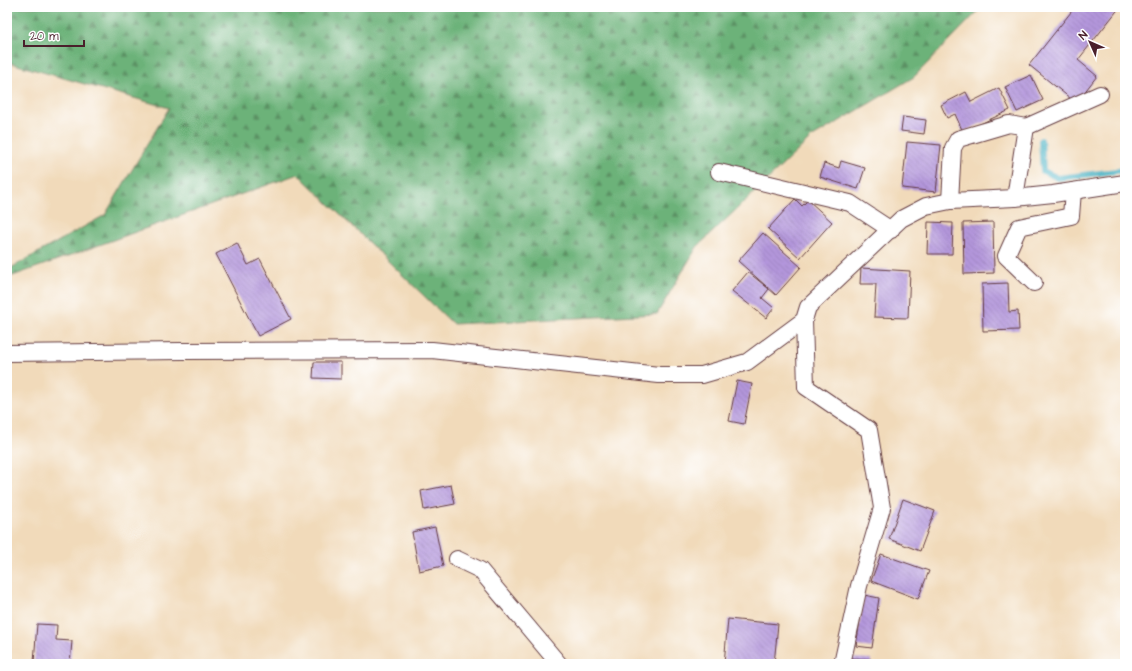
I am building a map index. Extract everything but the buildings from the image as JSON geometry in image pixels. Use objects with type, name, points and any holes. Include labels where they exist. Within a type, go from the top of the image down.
[{"type":"street","points":[[950,201],[954,148],[958,139],[1010,124],[1026,127],[1100,94]]},
{"type":"street","points":[[1015,198],[1026,127]]},
{"type":"street","points":[[719,172],[850,203],[890,230]]},
{"type":"street","points":[[842,664],[859,586],[882,508],[869,430],[806,387],[804,320],[808,307],[901,219],[926,206],[950,201],[1015,198],[1125,183]]},
{"type":"street","points":[[1034,283],[1006,256],[1019,227],[1071,216],[1073,191]]},
{"type":"street","points":[[7,353],[432,350],[660,375],[702,375],[747,362],[804,320]]},
{"type":"street","points":[[457,560],[480,570],[559,664]]},
{"type":"green space","points":[[7,7],[982,7],[914,77],[811,138],[697,247],[657,314],[453,324],[298,174],[7,278],[7,268],[9,269],[105,215],[169,108],[7,62]]},
{"type":"waterway","points":[[1041,140],[1043,171],[1058,178],[1125,170]]}]
